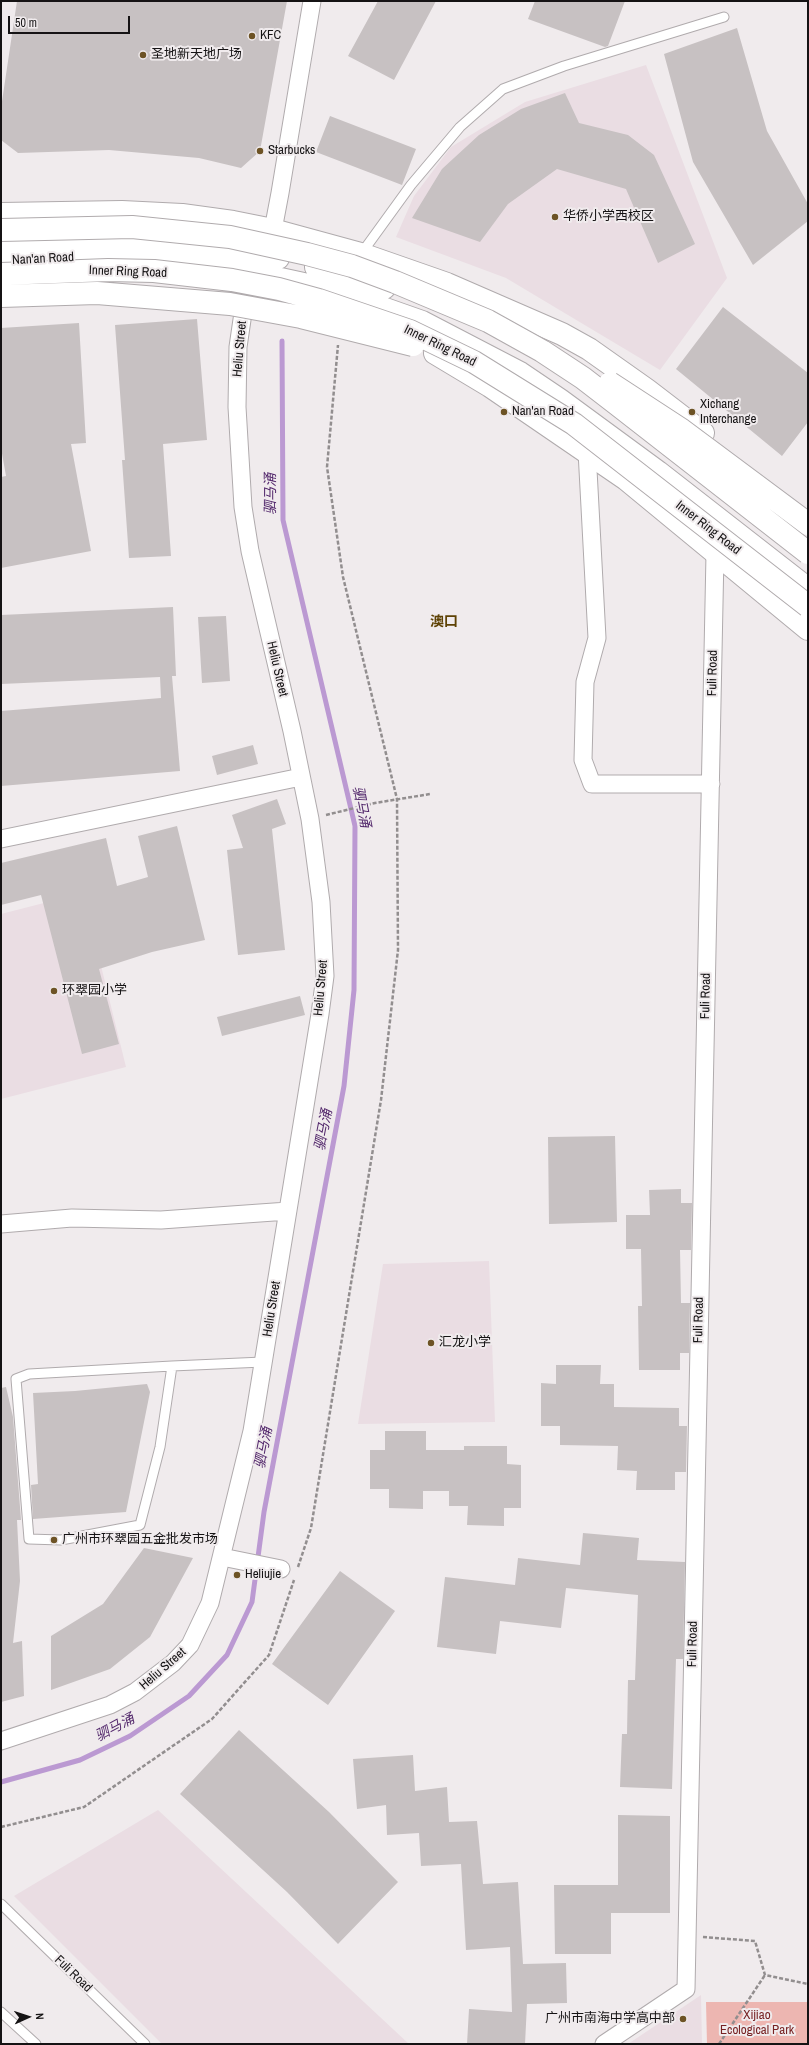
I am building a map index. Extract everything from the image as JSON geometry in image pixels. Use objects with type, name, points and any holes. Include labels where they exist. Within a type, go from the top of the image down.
[{"type":"main road","points":[[1,214],[122,212],[200,217],[273,230],[362,254],[447,284],[562,334],[588,349],[647,390],[808,514]]},
{"type":"main road","points":[[1,230],[132,227],[198,233],[270,245],[352,266],[395,282],[488,321],[539,355],[583,378],[806,557]]},
{"type":"main road","name":"Nan'an Road","points":[[1,242],[100,238],[195,254],[256,272],[331,291],[422,322],[520,373],[602,430],[808,589]]},
{"type":"main road","name":"Nan'an Road","points":[[1,261],[195,254]]},
{"type":"main road","name":"Inner Ring Road","points":[[1,274],[116,270],[161,272],[232,280],[279,289],[379,319],[429,339],[512,383],[574,424],[808,606]]},
{"type":"main road","points":[[1,278],[128,277],[196,282],[256,272],[331,291],[383,329],[456,364],[587,451],[626,479],[715,554],[808,629]]},
{"type":"main road","name":"Nan'an Road","points":[[331,291],[400,294],[438,309],[539,355],[806,557]]},
{"type":"main road","points":[[1,296],[97,293],[230,304],[346,327],[474,362]]},
{"type":"main road","points":[[500,306],[539,355],[585,370],[626,392],[682,430],[808,524]]},
{"type":"main road","points":[[668,452],[734,458]]},
{"type":"street","name":"Heliu Street","points":[[1,1741],[110,1705],[136,1692],[173,1663],[190,1645],[210,1604],[252,1431],[325,976],[321,902],[310,819],[250,551],[243,507],[236,374],[240,328],[256,272],[273,230],[312,1]]},
{"type":"street","points":[[195,254],[200,217]]},
{"type":"street","points":[[602,430],[587,451],[597,638],[585,682],[583,760],[592,784],[710,784]]},
{"type":"street","name":"Fuli Road","points":[[604,2044],[686,1989],[715,554]]},
{"type":"street","points":[[1,839],[301,777]]},
{"type":"street","points":[[1,1224],[72,1218],[161,1220],[288,1211]]},
{"type":"street","points":[[222,1556],[281,1569]]},
{"type":"lane","points":[[362,254],[411,185],[460,127],[504,89],[564,66],[724,17]]},
{"type":"lane","points":[[172,1366],[160,1447],[140,1525],[61,1540],[29,1539],[16,1379],[29,1374],[172,1366],[263,1362]]},
{"type":"lane","name":"Fuli Road","points":[[1,1904],[145,2044]]},
{"type":"lane","points":[[1,2012],[36,2044]]},
{"type":"path","points":[[310,819],[375,803],[430,794]]},
{"type":"path","points":[[687,1936],[755,1941],[765,1975]]},
{"type":"path","points":[[765,1975],[808,1984]]},
{"type":"path","points":[[718,2044],[765,1975]]},
{"type":"shaded area","name":"华侨小学西校区","points":[[646,65],[727,278],[660,370],[506,278],[396,237],[414,196],[451,147],[525,102]]},
{"type":"shaded area","name":"环翠园小学","points":[[83,893],[126,1067],[1,1099],[1,914]]},
{"type":"shaded area","name":"汇龙小学","points":[[489,1261],[495,1422],[358,1424],[383,1264]]},
{"type":"shaded area","points":[[158,1810],[409,2044],[162,2044],[14,1896]]},
{"type":"shaded area","name":"广州市南海中学高中部","points":[[701,1995],[702,2044],[628,2044]]},
{"type":"green space","name":"Xijiao Ecological Park","points":[[706,2002],[808,2002],[808,2044],[707,2044]]},
{"type":"building","name":"圣地新天地广场","points":[[17,1],[287,1],[260,151],[241,168],[199,158],[109,150],[18,153],[1,140],[1,108]]},
{"type":"building","points":[[378,1],[436,1],[394,80],[348,56]]},
{"type":"building","points":[[535,1],[625,1],[608,46],[605,47],[528,19]]},
{"type":"building","points":[[737,28],[767,131],[808,204],[808,221],[753,265],[693,162],[664,54]]},
{"type":"building","points":[[565,93],[579,123],[628,135],[654,155],[695,244],[658,263],[626,189],[557,169],[508,204],[480,242],[412,218],[442,169],[479,135],[521,109]]},
{"type":"building","points":[[330,116],[416,149],[402,185],[316,152]]},
{"type":"building","points":[[723,307],[808,373],[808,422],[782,456],[676,369]]},
{"type":"building","points":[[197,319],[207,440],[163,444],[171,556],[129,558],[122,460],[125,460],[115,325]]},
{"type":"building","points":[[79,323],[86,443],[71,444],[91,551],[1,568],[1,477],[6,476],[1,448],[1,328]]},
{"type":"building","points":[[173,607],[176,676],[172,676],[180,771],[1,786],[1,711],[161,698],[160,677],[1,684],[1,615]]},
{"type":"building","points":[[226,616],[230,681],[202,683],[198,617]]},
{"type":"building","points":[[253,745],[258,764],[217,775],[212,756]]},
{"type":"building","points":[[277,799],[286,824],[272,829],[285,950],[238,955],[227,850],[243,848],[232,815]]},
{"type":"building","points":[[177,826],[205,940],[152,952],[99,969],[119,1044],[82,1054],[41,895],[1,905],[1,863],[106,838],[117,886],[148,877],[138,836]]},
{"type":"building","points":[[300,996],[305,1015],[222,1036],[217,1017]]},
{"type":"building","points":[[615,1136],[617,1222],[549,1224],[548,1137]]},
{"type":"building","points":[[681,1189],[681,1203],[692,1203],[691,1250],[680,1250],[681,1303],[690,1303],[689,1353],[680,1353],[680,1370],[639,1370],[638,1306],[642,1306],[641,1249],[626,1249],[626,1215],[650,1215],[649,1190]]},
{"type":"building","points":[[556,1365],[601,1365],[600,1384],[614,1384],[614,1407],[679,1408],[679,1426],[687,1426],[686,1472],[675,1472],[675,1490],[636,1490],[637,1471],[617,1470],[618,1446],[560,1445],[560,1426],[541,1426],[541,1383],[556,1384]]},
{"type":"building","points":[[147,1384],[150,1392],[126,1512],[33,1519],[31,1485],[38,1484],[33,1393],[75,1391]]},
{"type":"building","points":[[6,1387],[13,1417],[21,1520],[17,1520],[20,1581],[13,1643],[22,1641],[24,1696],[1,1702],[1,1388]]},
{"type":"building","points":[[385,1431],[426,1431],[426,1450],[464,1450],[464,1446],[507,1446],[507,1464],[521,1465],[521,1508],[504,1508],[504,1526],[467,1525],[468,1506],[449,1506],[449,1491],[423,1491],[423,1509],[389,1508],[389,1489],[370,1489],[370,1450],[385,1450]]},
{"type":"building","points":[[583,1533],[639,1538],[637,1560],[685,1562],[683,1659],[676,1659],[672,1789],[620,1787],[622,1734],[627,1734],[628,1680],[635,1680],[638,1595],[566,1588],[561,1628],[500,1621],[496,1654],[437,1647],[445,1577],[515,1585],[518,1558],[580,1565]]},
{"type":"building","points":[[144,1548],[193,1558],[150,1637],[110,1669],[51,1690],[51,1636],[103,1604]]},
{"type":"building","points":[[340,1571],[395,1611],[328,1705],[272,1664]]},
{"type":"building","points":[[239,1730],[329,1812],[398,1882],[338,1944],[287,1892],[180,1794]]},
{"type":"building","points":[[413,1755],[415,1791],[447,1787],[449,1822],[477,1821],[483,1884],[518,1882],[523,1964],[566,1963],[567,2003],[527,2004],[525,2044],[467,2044],[469,2009],[512,2012],[510,1947],[466,1950],[461,1864],[421,1866],[419,1833],[387,1835],[386,1805],[357,1809],[353,1759]]},
{"type":"building","points":[[618,1815],[670,1816],[670,1913],[611,1913],[611,1954],[555,1954],[554,1885],[618,1885]]},
{"type":"waterway","name":"驷马涌","points":[[1,1782],[80,1760],[130,1736],[189,1696],[227,1655],[252,1602],[264,1512],[344,1086],[354,990],[355,826],[283,520],[282,341]]},
{"type":"place","name":"KFC","points":[[252,36]]},
{"type":"place","name":"圣地新天地广场","points":[[143,55]]},
{"type":"place","name":"Starbucks","points":[[260,151]]},
{"type":"place","name":"华侨小学西校区","points":[[555,217]]},
{"type":"place","name":"Nan'an Road","points":[[504,412]]},
{"type":"place","name":"Xichang Interchange","points":[[692,412]]},
{"type":"place","name":"环翠园小学","points":[[54,991]]},
{"type":"place","name":"汇龙小学","points":[[431,1343]]},
{"type":"place","name":"广州市环翠园五金批发市场","points":[[54,1540]]},
{"type":"place","name":"Heliujie","points":[[237,1575]]},
{"type":"place","name":"广州市南海中学高中部","points":[[683,2019]]},
{"type":"district","name":"澳口","points":[[444,622]]}]
